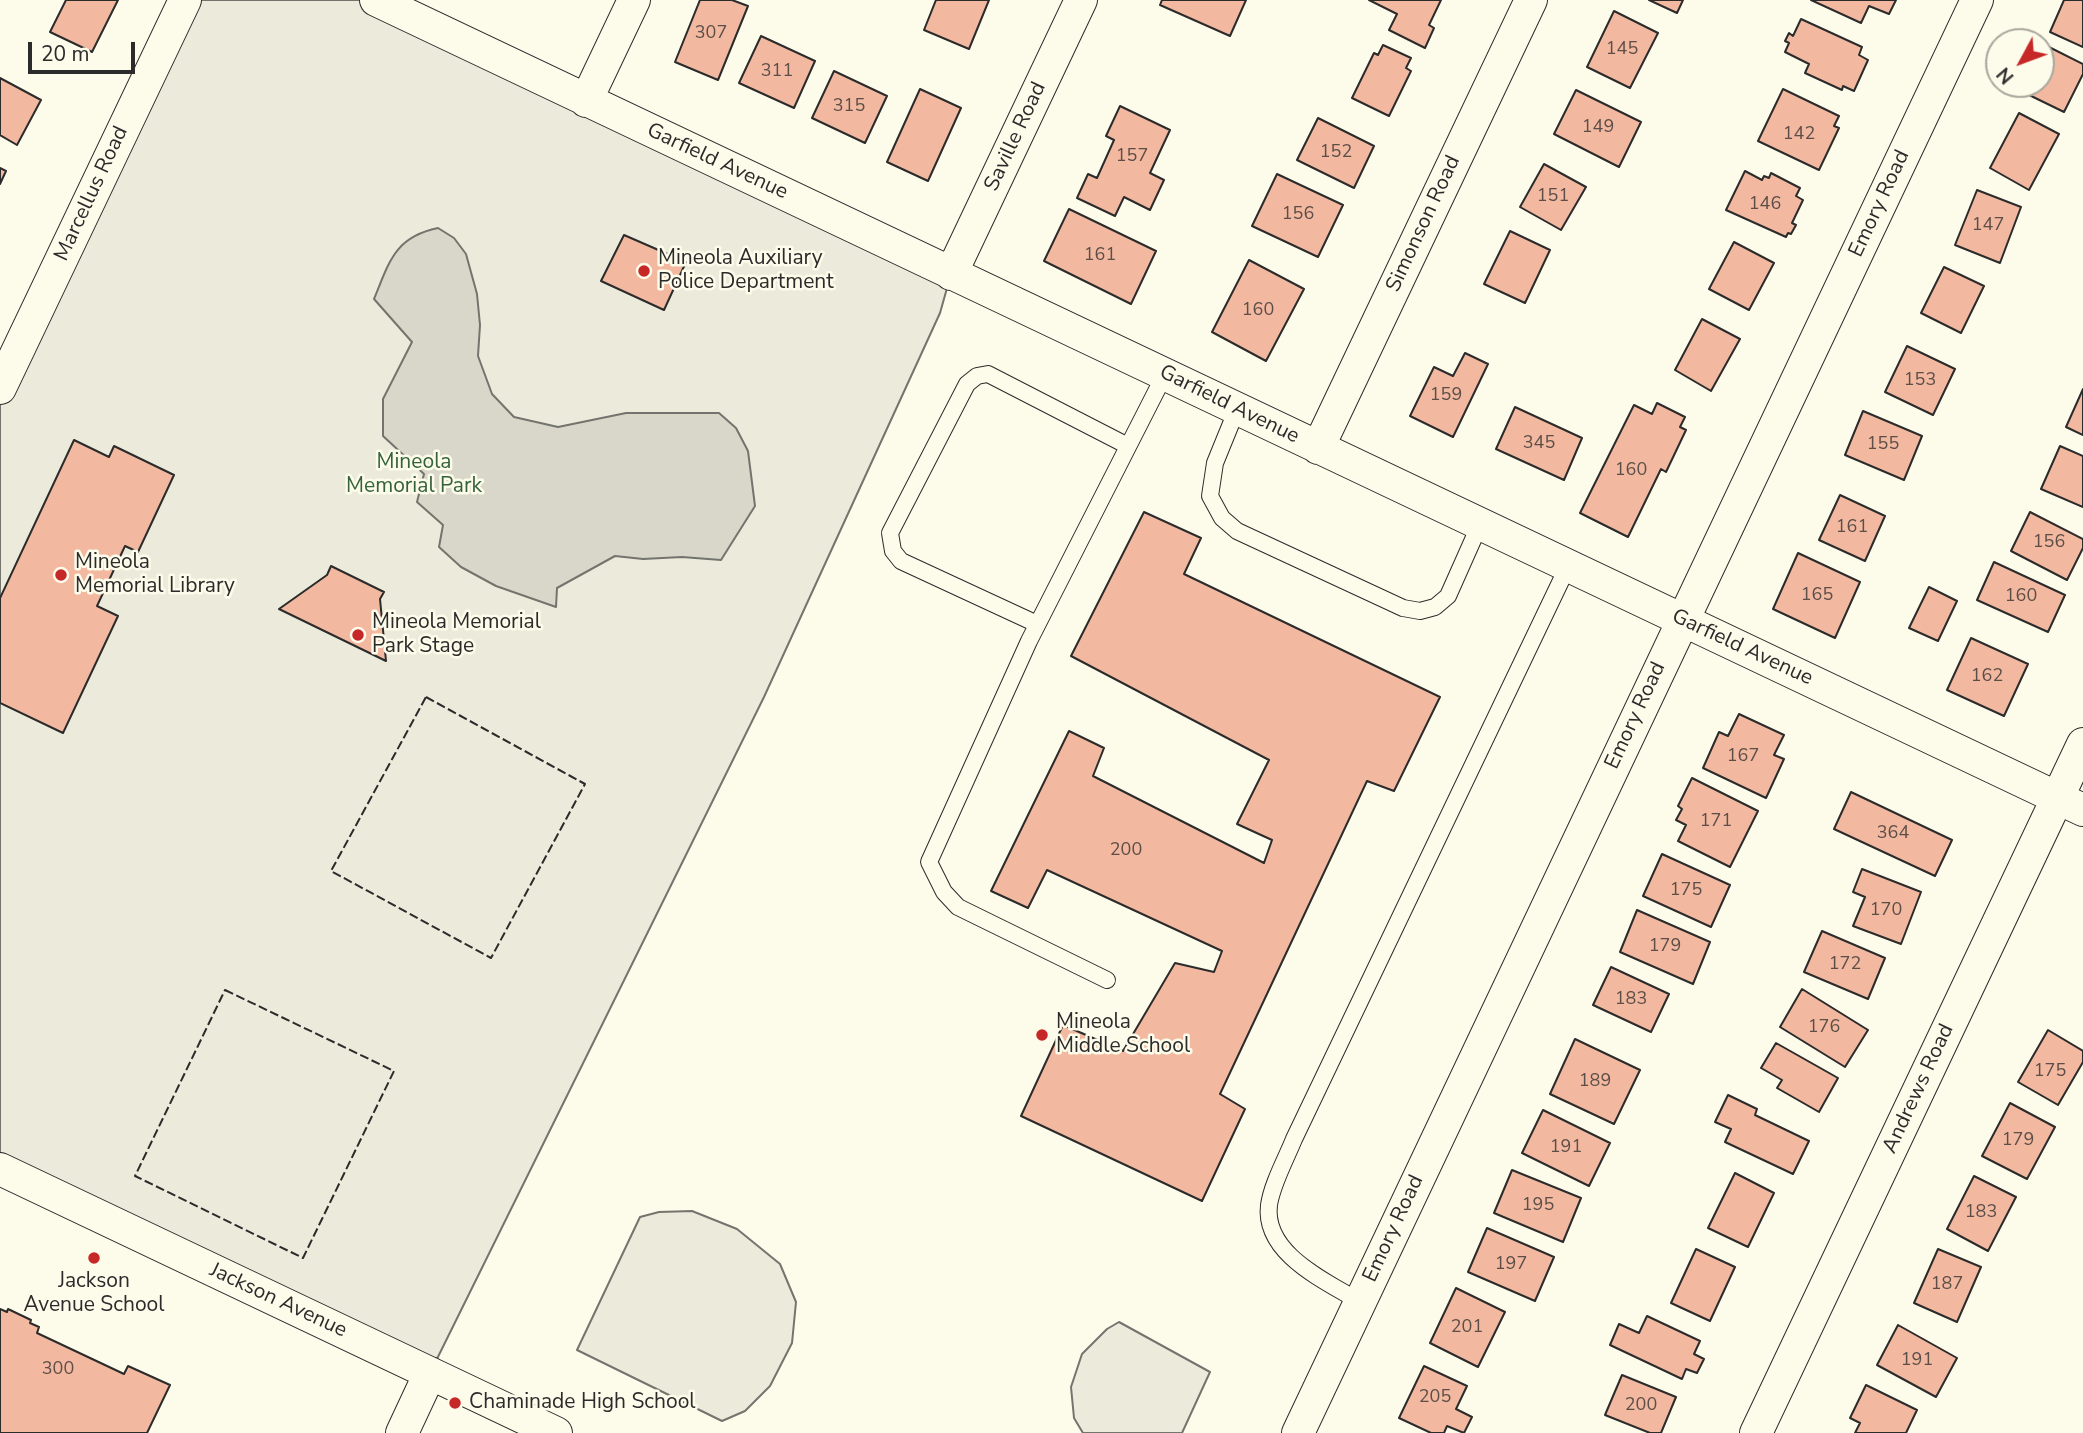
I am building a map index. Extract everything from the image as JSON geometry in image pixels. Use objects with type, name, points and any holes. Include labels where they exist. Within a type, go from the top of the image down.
[{"type":"street","name":"Marcellus Road","points":[[0,388],[185,0]]},
{"type":"street","name":"Garfield Avenue","points":[[376,0],[2070,804]]},
{"type":"street","points":[[586,100],[634,0]]},
{"type":"street","name":"Saville Road","points":[[951,274],[1081,0]]},
{"type":"street","name":"Simonson Road","points":[[1318,448],[1531,0]]},
{"type":"street","name":"Emory Road","points":[[1298,1433],[1977,0]]},
{"type":"street","name":"Andrews Road","points":[[1756,1433],[2070,804],[2083,744]]},
{"type":"street","name":"Jackson Avenue","points":[[0,1169],[556,1433]]},
{"type":"street","points":[[402,1433],[430,1373]]},
{"type":"lane","points":[[1037,624],[901,561],[893,551],[890,533],[967,384],[977,376],[988,374],[1128,446]]},
{"type":"lane","points":[[1107,980],[957,907],[944,892],[929,862],[1037,624],[1164,374]]},
{"type":"lane","points":[[1237,409],[1215,463],[1210,496],[1222,518],[1237,531],[1404,608],[1420,611],[1435,607],[1448,596],[1480,524]]},
{"type":"lane","points":[[1360,1302],[1301,1266],[1285,1251],[1273,1232],[1269,1206],[1294,1139],[1568,566]]},
{"type":"green space","name":"Mineola Memorial Park","points":[[185,0],[376,0],[951,274],[940,313],[764,697],[430,1373],[0,1169],[0,388]]},
{"type":"green space","points":[[692,1211],[737,1229],[780,1264],[796,1302],[792,1343],[770,1386],[745,1411],[722,1421],[577,1350],[640,1217],[659,1212]]},
{"type":"green space","points":[[1119,1322],[1210,1372],[1182,1433],[1083,1433],[1074,1418],[1071,1387],[1082,1354],[1107,1329]]},
{"type":"shaded area","points":[[438,228],[454,238],[466,254],[477,294],[480,325],[478,356],[492,394],[514,417],[558,427],[626,413],[719,413],[736,428],[748,451],[755,506],[721,560],[615,556],[557,588],[556,607],[496,586],[461,567],[439,547],[443,525],[417,502],[424,474],[383,436],[383,399],[412,342],[374,299],[389,263],[402,245],[423,232]]},
{"type":"building","points":[[66,0],[118,0],[92,52],[50,32]]},
{"type":"building","points":[[700,0],[732,0],[748,6],[718,80],[675,62]]},
{"type":"building","points":[[936,0],[989,0],[969,49],[924,30]]},
{"type":"building","points":[[1162,0],[1246,0],[1230,36],[1160,5]]},
{"type":"building","points":[[1369,0],[1441,0],[1429,25],[1434,28],[1425,48],[1389,30],[1397,14]]},
{"type":"building","points":[[1649,0],[1683,0],[1677,13]]},
{"type":"building","points":[[1811,0],[1896,0],[1889,14],[1869,6],[1861,23]]},
{"type":"building","points":[[2064,0],[2083,0],[2083,47],[2055,34],[2055,28],[2052,28]]},
{"type":"building","points":[[1614,11],[1658,33],[1630,88],[1587,67]]},
{"type":"building","points":[[1801,19],[1862,47],[1859,55],[1868,60],[1854,91],[1843,86],[1842,90],[1805,73],[1809,64],[1785,52],[1789,43],[1785,41],[1789,33],[1793,36]]},
{"type":"building","points":[[761,36],[815,61],[794,108],[739,83]]},
{"type":"building","points":[[1383,45],[1411,58],[1406,68],[1411,71],[1389,116],[1352,98],[1374,53],[1378,55]]},
{"type":"building","points":[[2055,50],[2083,64],[2083,74],[2064,112],[2035,98],[2055,98]]},
{"type":"building","points":[[834,71],[887,96],[865,143],[812,118]]},
{"type":"building","points":[[0,78],[41,100],[17,145],[0,135]]},
{"type":"building","points":[[920,89],[961,108],[928,181],[887,162]]},
{"type":"building","points":[[1783,89],[1839,116],[1834,126],[1839,128],[1819,170],[1758,141]]},
{"type":"building","points":[[1576,90],[1641,122],[1619,167],[1554,134]]},
{"type":"building","points":[[1120,106],[1170,130],[1150,173],[1164,180],[1150,210],[1124,197],[1115,216],[1077,198],[1088,174],[1097,178],[1114,140],[1106,136]]},
{"type":"building","points":[[2019,113],[2059,134],[2029,190],[1990,168]]},
{"type":"building","points":[[1318,118],[1374,146],[1354,188],[1297,160]]},
{"type":"building","points":[[1544,164],[1586,187],[1561,230],[1520,207]]},
{"type":"building","points":[[0,168],[6,171],[0,184]]},
{"type":"building","points":[[1745,171],[1762,180],[1764,176],[1769,178],[1771,173],[1800,188],[1796,196],[1803,200],[1792,223],[1796,225],[1791,234],[1788,233],[1786,237],[1726,210]]},
{"type":"building","points":[[1277,174],[1343,205],[1318,257],[1252,226]]},
{"type":"building","points":[[1977,190],[2021,207],[2000,263],[1955,245]]},
{"type":"building","points":[[1069,209],[1156,251],[1131,304],[1044,261]]},
{"type":"building","points":[[1510,231],[1550,250],[1525,303],[1484,284]]},
{"type":"building","name":"Mineola Auxiliary Police Department","points":[[624,235],[686,262],[664,310],[601,281]]},
{"type":"building","points":[[1734,242],[1774,263],[1749,310],[1709,289]]},
{"type":"building","points":[[1249,260],[1304,289],[1266,361],[1212,332]]},
{"type":"building","points":[[1944,267],[1984,286],[1961,333],[1921,313]]},
{"type":"building","points":[[1702,319],[1740,339],[1711,391],[1675,370]]},
{"type":"building","points":[[1907,346],[1955,369],[1933,415],[1885,392]]},
{"type":"building","points":[[1465,353],[1488,364],[1453,437],[1410,416],[1434,367],[1453,376]]},
{"type":"building","points":[[2083,389],[2083,435],[2066,427]]},
{"type":"building","points":[[1657,403],[1685,417],[1680,427],[1686,430],[1666,472],[1661,469],[1628,537],[1580,513],[1634,405],[1652,414]]},
{"type":"building","points":[[1515,407],[1582,438],[1564,480],[1496,449]]},
{"type":"building","points":[[1863,411],[1922,436],[1904,480],[1845,455]]},
{"type":"building","name":"Mineola Memorial Library","points":[[74,440],[109,457],[114,446],[174,475],[138,552],[125,546],[97,606],[118,616],[63,733],[0,703],[0,598]]},
{"type":"building","points":[[2060,446],[2083,456],[2083,507],[2041,489]]},
{"type":"building","points":[[1840,495],[1885,516],[1865,561],[1819,540]]},
{"type":"building","points":[[1144,512],[1201,538],[1184,574],[1440,697],[1394,791],[1367,781],[1220,1094],[1245,1109],[1202,1201],[1021,1116],[1063,1025],[1123,1051],[1175,963],[1214,972],[1222,951],[1047,870],[1028,908],[991,891],[1069,731],[1104,748],[1093,776],[1264,863],[1272,840],[1237,824],[1269,760],[1071,656]]},
{"type":"building","points":[[2030,512],[2083,539],[2083,548],[2067,580],[2011,551]]},
{"type":"building","points":[[1798,553],[1860,582],[1835,638],[1773,609]]},
{"type":"building","points":[[1994,562],[2065,595],[2048,632],[1977,600]]},
{"type":"building","name":"Mineola Memorial Park Stage","points":[[331,566],[384,592],[380,599],[386,661],[279,609],[327,575]]},
{"type":"building","points":[[1929,587],[1957,601],[1938,641],[1909,628]]},
{"type":"building","points":[[1971,638],[2028,664],[2004,716],[1947,690]]},
{"type":"building","points":[[1739,714],[1784,735],[1774,755],[1784,759],[1766,798],[1703,768],[1719,732],[1728,736]]},
{"type":"building","points":[[1692,778],[1758,811],[1730,867],[1678,841],[1686,825],[1676,820],[1682,809],[1678,806]]},
{"type":"building","points":[[1851,792],[1952,840],[1935,876],[1834,829]]},
{"type":"building","points":[[1662,854],[1730,885],[1711,927],[1643,896]]},
{"type":"building","points":[[1862,869],[1921,892],[1901,944],[1853,926],[1865,897],[1853,892]]},
{"type":"building","points":[[1637,910],[1710,942],[1693,984],[1620,952]]},
{"type":"building","points":[[1822,931],[1885,958],[1868,999],[1804,972]]},
{"type":"building","points":[[1611,967],[1669,994],[1651,1032],[1593,1005]]},
{"type":"building","points":[[1802,989],[1868,1030],[1845,1067],[1780,1027]]},
{"type":"building","points":[[2048,1030],[2083,1051],[2083,1062],[2058,1105],[2018,1082]]},
{"type":"building","points":[[1575,1039],[1640,1070],[1614,1124],[1550,1094]]},
{"type":"building","points":[[1776,1043],[1838,1078],[1819,1112],[1777,1088],[1782,1080],[1761,1068]]},
{"type":"building","points":[[1728,1095],[1757,1109],[1755,1115],[1809,1141],[1793,1174],[1725,1142],[1731,1129],[1715,1122]]},
{"type":"building","points":[[2010,1103],[2055,1127],[2027,1179],[1982,1156]]},
{"type":"building","points":[[1543,1110],[1610,1143],[1589,1186],[1522,1153]]},
{"type":"building","points":[[1512,1170],[1581,1198],[1563,1242],[1494,1213]]},
{"type":"building","points":[[1735,1173],[1774,1193],[1748,1247],[1708,1228]]},
{"type":"building","points":[[1974,1176],[2016,1197],[1988,1251],[1947,1229]]},
{"type":"building","points":[[1487,1228],[1554,1257],[1535,1301],[1468,1272]]},
{"type":"building","points":[[1696,1249],[1735,1267],[1710,1321],[1671,1303]]},
{"type":"building","points":[[1938,1249],[1981,1267],[1957,1322],[1914,1303]]},
{"type":"building","points":[[1456,1288],[1505,1312],[1478,1367],[1430,1343]]},
{"type":"building","points":[[0,1309],[7,1312],[8,1309],[31,1320],[30,1323],[39,1327],[37,1333],[124,1374],[128,1366],[170,1385],[147,1433],[0,1433]]},
{"type":"building","points":[[1647,1316],[1700,1341],[1694,1354],[1704,1359],[1697,1373],[1686,1369],[1682,1379],[1610,1345],[1619,1324],[1639,1333]]},
{"type":"building","points":[[1898,1325],[1957,1358],[1936,1397],[1877,1365]]},
{"type":"building","points":[[1424,1366],[1467,1386],[1456,1409],[1472,1417],[1464,1433],[1447,1426],[1444,1433],[1431,1433],[1399,1418]]},
{"type":"building","points":[[1622,1375],[1676,1397],[1661,1433],[1650,1433],[1605,1415]]},
{"type":"building","points":[[1866,1385],[1917,1410],[1906,1433],[1855,1433],[1860,1423],[1850,1418]]},
{"type":"fence","points":[[426,697],[585,784],[491,958],[331,871],[426,697]]},
{"type":"fence","points":[[225,990],[394,1071],[303,1258],[135,1176],[225,990]]},
{"type":"place","name":"Mineola Auxiliary Police Department","points":[[644,271]]},
{"type":"place","name":"Mineola Memorial Library","points":[[61,575]]},
{"type":"place","name":"Mineola Memorial Park Stage","points":[[358,635]]},
{"type":"place","name":"Mineola Middle School","points":[[1042,1035]]},
{"type":"place","name":"Jackson Avenue School","points":[[94,1258]]},
{"type":"place","name":"Chaminade High School","points":[[455,1403]]}]
